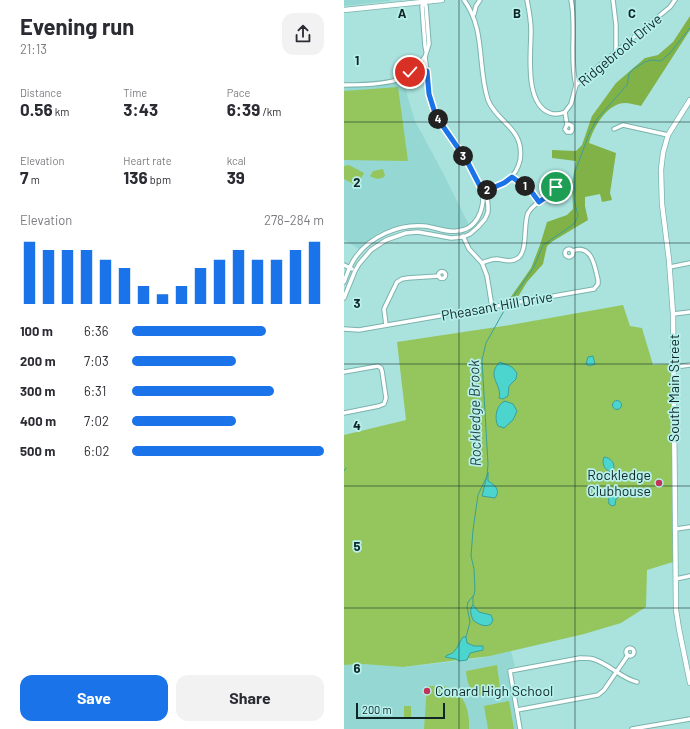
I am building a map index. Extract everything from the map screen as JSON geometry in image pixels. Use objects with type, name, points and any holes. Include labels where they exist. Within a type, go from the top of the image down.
[{"type":"main road","points":[[344,10],[418,1],[424,3],[442,0]]},
{"type":"main road","name":"South Main Street","points":[[690,100],[668,136],[661,159],[660,186],[670,267],[673,314],[675,367],[677,617],[690,683]]},
{"type":"street","points":[[464,0],[473,15],[480,38],[485,88],[489,101],[497,114],[513,129],[519,144],[520,160],[512,177],[504,183],[483,192]]},
{"type":"street","points":[[473,15],[480,0]]},
{"type":"street","points":[[528,0],[531,30],[531,74],[535,99],[539,106],[545,111],[553,114],[565,112],[567,125]]},
{"type":"street","points":[[571,0],[572,59],[576,84]]},
{"type":"street","points":[[613,0],[616,25],[616,51]]},
{"type":"street","name":"Ridgebrook Drive","points":[[565,112],[571,104],[576,84],[670,7],[675,0]]},
{"type":"street","points":[[344,298],[355,271],[371,250],[386,240],[406,233],[418,232],[451,238],[463,237],[475,231],[486,216],[488,201],[467,161],[438,119],[429,94],[422,6],[424,3]]},
{"type":"street","points":[[344,85],[359,85],[404,77],[417,67],[425,57]]},
{"type":"street","points":[[417,67],[427,71]]},
{"type":"street","points":[[614,128],[623,125],[668,136]]},
{"type":"street","points":[[512,177],[531,191],[539,202]]},
{"type":"street","points":[[344,282],[356,257],[368,244],[395,229],[411,226],[424,226],[446,231],[462,230],[474,222],[480,214],[483,203],[483,192]]},
{"type":"street","points":[[482,263],[494,259],[513,261],[520,256],[523,249],[528,215],[531,209],[552,193]]},
{"type":"street","points":[[462,230],[463,237],[469,249],[482,263],[487,276],[492,307]]},
{"type":"street","name":"Pheasant Hill Drive","points":[[344,329],[359,330],[594,289],[598,284],[598,280],[592,257],[583,250],[576,249],[572,251]]},
{"type":"street","points":[[670,267],[690,264]]},
{"type":"street","points":[[344,265],[355,271]]},
{"type":"street","points":[[386,325],[384,309],[397,282],[408,278],[439,276]]},
{"type":"street","points":[[673,314],[690,312]]},
{"type":"street","points":[[344,372],[378,366],[381,368],[386,398],[384,404],[379,406],[344,413]]},
{"type":"street","points":[[675,367],[690,366]]},
{"type":"street","points":[[676,530],[690,527]]},
{"type":"street","points":[[676,579],[690,576]]},
{"type":"street","points":[[517,710],[595,696],[604,690],[628,655]]},
{"type":"street","points":[[520,729],[510,671],[580,658],[596,660],[625,678],[637,682]]},
{"type":"street","points":[[632,729],[690,719]]},
{"type":"shaded area","points":[[344,0],[390,0],[390,1],[344,6]]},
{"type":"shaded area","points":[[404,79],[415,121],[469,225],[453,230],[422,224],[402,224],[380,232],[359,249],[344,240],[344,87],[398,82]]},
{"type":"shaded area","name":"Conard High School","points":[[511,651],[515,666],[507,670],[517,729],[344,729],[344,665],[362,664],[403,667],[475,659]]},
{"type":"green space","points":[[690,16],[690,30],[641,106],[625,103],[612,107],[597,124],[591,137],[589,143],[616,153],[610,193],[612,200],[602,202],[600,194],[585,197],[588,220],[547,246],[543,264],[527,282],[516,300],[508,301],[531,268],[547,222],[567,215],[573,209],[572,183],[576,161],[552,158],[552,150],[576,151],[582,145],[592,116],[616,83],[645,58],[658,55],[673,42]]},
{"type":"green space","points":[[398,87],[408,161],[344,160],[344,91]]},
{"type":"green space","points":[[349,165],[364,173],[357,186],[344,179],[344,166]]},
{"type":"green space","points":[[383,169],[385,176],[378,179],[370,176],[373,171]]},
{"type":"green space","points":[[623,305],[630,326],[642,328],[653,365],[671,364],[673,562],[647,570],[646,607],[621,623],[584,634],[490,656],[403,667],[362,664],[344,665],[344,435],[406,420],[397,342],[510,325]]},
{"type":"green space","points":[[497,665],[501,695],[487,696],[476,694],[469,686],[466,671]]},
{"type":"green space","points":[[427,686],[443,686],[450,688],[461,696],[467,708],[469,729],[424,729]]},
{"type":"green space","points":[[509,701],[514,729],[488,729],[484,706]]},
{"type":"green space","points":[[404,706],[411,706],[411,719],[404,719]]},
{"type":"water","points":[[593,356],[595,364],[590,366],[586,364],[588,357]]},
{"type":"water","points":[[500,362],[512,367],[517,373],[516,379],[509,386],[508,396],[503,399],[499,398],[500,393],[494,376],[496,367]]},
{"type":"water","points":[[617,400],[622,405],[617,410],[612,405]]},
{"type":"water","points":[[505,401],[513,404],[517,411],[513,420],[504,428],[498,426],[496,416],[500,405]]},
{"type":"water","points":[[604,457],[609,458],[613,462],[614,468],[612,473],[604,467]]},
{"type":"water","points":[[488,472],[488,481],[495,486],[497,490],[497,495],[495,498],[482,496]]},
{"type":"water","points":[[614,492],[618,492],[620,496],[616,499],[615,505],[612,506],[609,504],[609,498]]},
{"type":"water","points":[[473,605],[479,612],[491,615],[493,620],[491,624],[484,626],[473,620],[471,610]]},
{"type":"water","points":[[463,637],[466,637],[467,643],[474,646],[483,646],[483,650],[470,653],[467,660],[459,661],[445,657],[455,651]]},
{"type":"waterway","name":"Rockledge Brook","points":[[511,300],[534,267],[543,245],[574,224],[578,216],[574,199],[575,172],[589,134],[597,119],[627,85],[629,74],[633,69],[651,60],[661,61],[670,53],[690,28]]},
{"type":"waterway","name":"Rockledge Brook","points":[[466,637],[470,622],[467,607],[468,602],[474,595],[475,590],[474,569],[471,556],[473,530],[478,495],[487,476],[488,464],[482,360],[486,343],[505,309]]},
{"type":"waterway","name":"Rockledge Brook","points":[[473,596],[473,605]]},
{"type":"place","name":"Rockledge Clubhouse","points":[[659,483]]},
{"type":"place","name":"Conard High School","points":[[427,691]]},
{"type":"route","points":[[410,72],[417,67],[427,71],[429,94],[438,119],[467,161],[483,192],[504,183],[512,177],[531,191],[539,202],[552,193],[552,189],[556,187]]}]
